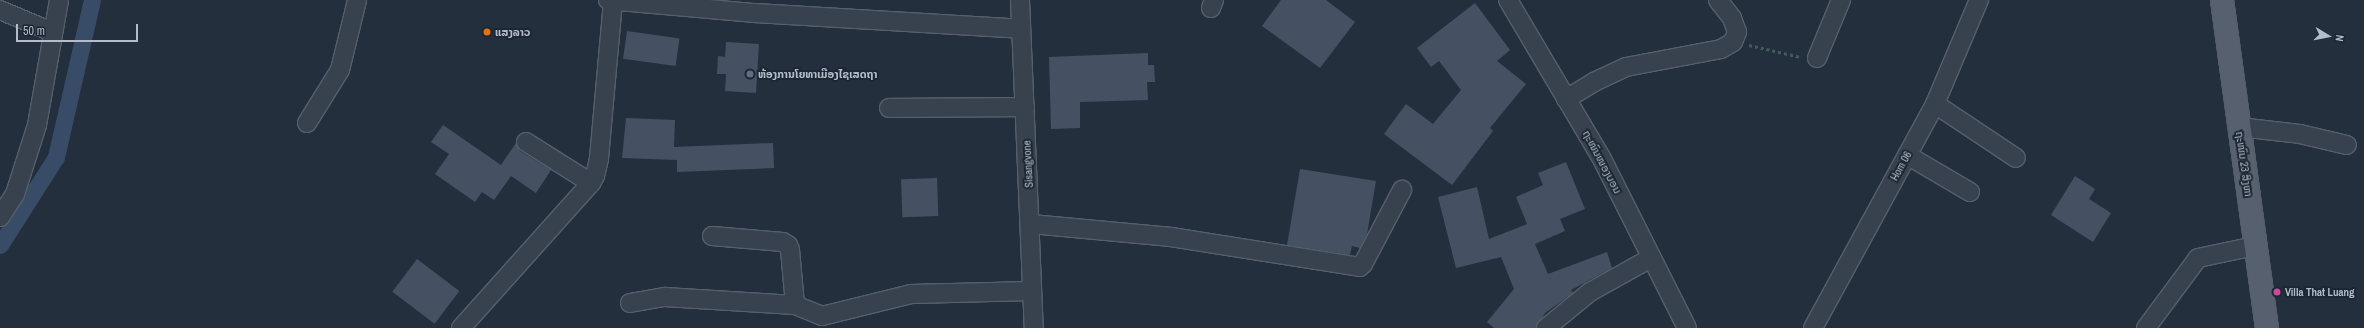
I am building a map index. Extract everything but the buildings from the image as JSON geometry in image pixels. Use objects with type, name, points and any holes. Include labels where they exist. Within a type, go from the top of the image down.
[{"type":"main road","name":"ຖະໜົນ 23 ສິງຫາ","points":[[2222,0],[2267,328]]},
{"type":"street","points":[[0,217],[15,194],[37,125],[52,32],[59,0]]},
{"type":"street","points":[[307,123],[340,70],[357,0]]},
{"type":"street","points":[[461,328],[591,183],[599,158],[611,0],[756,6],[1021,29]]},
{"type":"street","name":"Sisangvone","points":[[1020,0],[1031,224],[1034,328]]},
{"type":"street","name":"ຖະໜົນໜອງບອນ","points":[[1508,0],[1601,157],[1651,258],[1688,325]]},
{"type":"street","points":[[1566,98],[1594,82],[1626,67],[1721,49],[1733,42],[1737,32],[1732,18],[1718,0]]},
{"type":"street","points":[[1817,58],[1841,0]]},
{"type":"street","name":"Hom 06","points":[[1813,328],[1935,104],[1979,0]]},
{"type":"street","points":[[0,10],[52,32]]},
{"type":"street","points":[[1935,104],[2016,158]]},
{"type":"street","points":[[889,108],[1025,107]]},
{"type":"street","points":[[2239,127],[2300,134],[2347,145]]},
{"type":"street","points":[[526,142],[591,183]]},
{"type":"street","points":[[1907,155],[1970,192]]},
{"type":"street","points":[[1031,224],[1171,237],[1360,267],[1402,190]]},
{"type":"street","points":[[712,236],[783,242],[788,245],[795,305]]},
{"type":"street","points":[[2146,328],[2198,258],[2255,246]]},
{"type":"street","points":[[1546,328],[1590,292],[1651,258]]},
{"type":"street","points":[[630,303],[665,298],[795,305],[822,316],[875,301],[911,294],[1032,291]]},
{"type":"path","points":[[1733,42],[1804,58],[1817,58]]},
{"type":"waterway","points":[[0,245],[56,157],[92,0]]},
{"type":"place","name":"ແສງລາວ","points":[[487,32]]},
{"type":"place","name":"ຫ້ອງການໂຍທາເມືອງໄຊເສດຖາ","points":[[750,74]]},
{"type":"place","name":"Villa That Luang","points":[[2277,292]]}]
